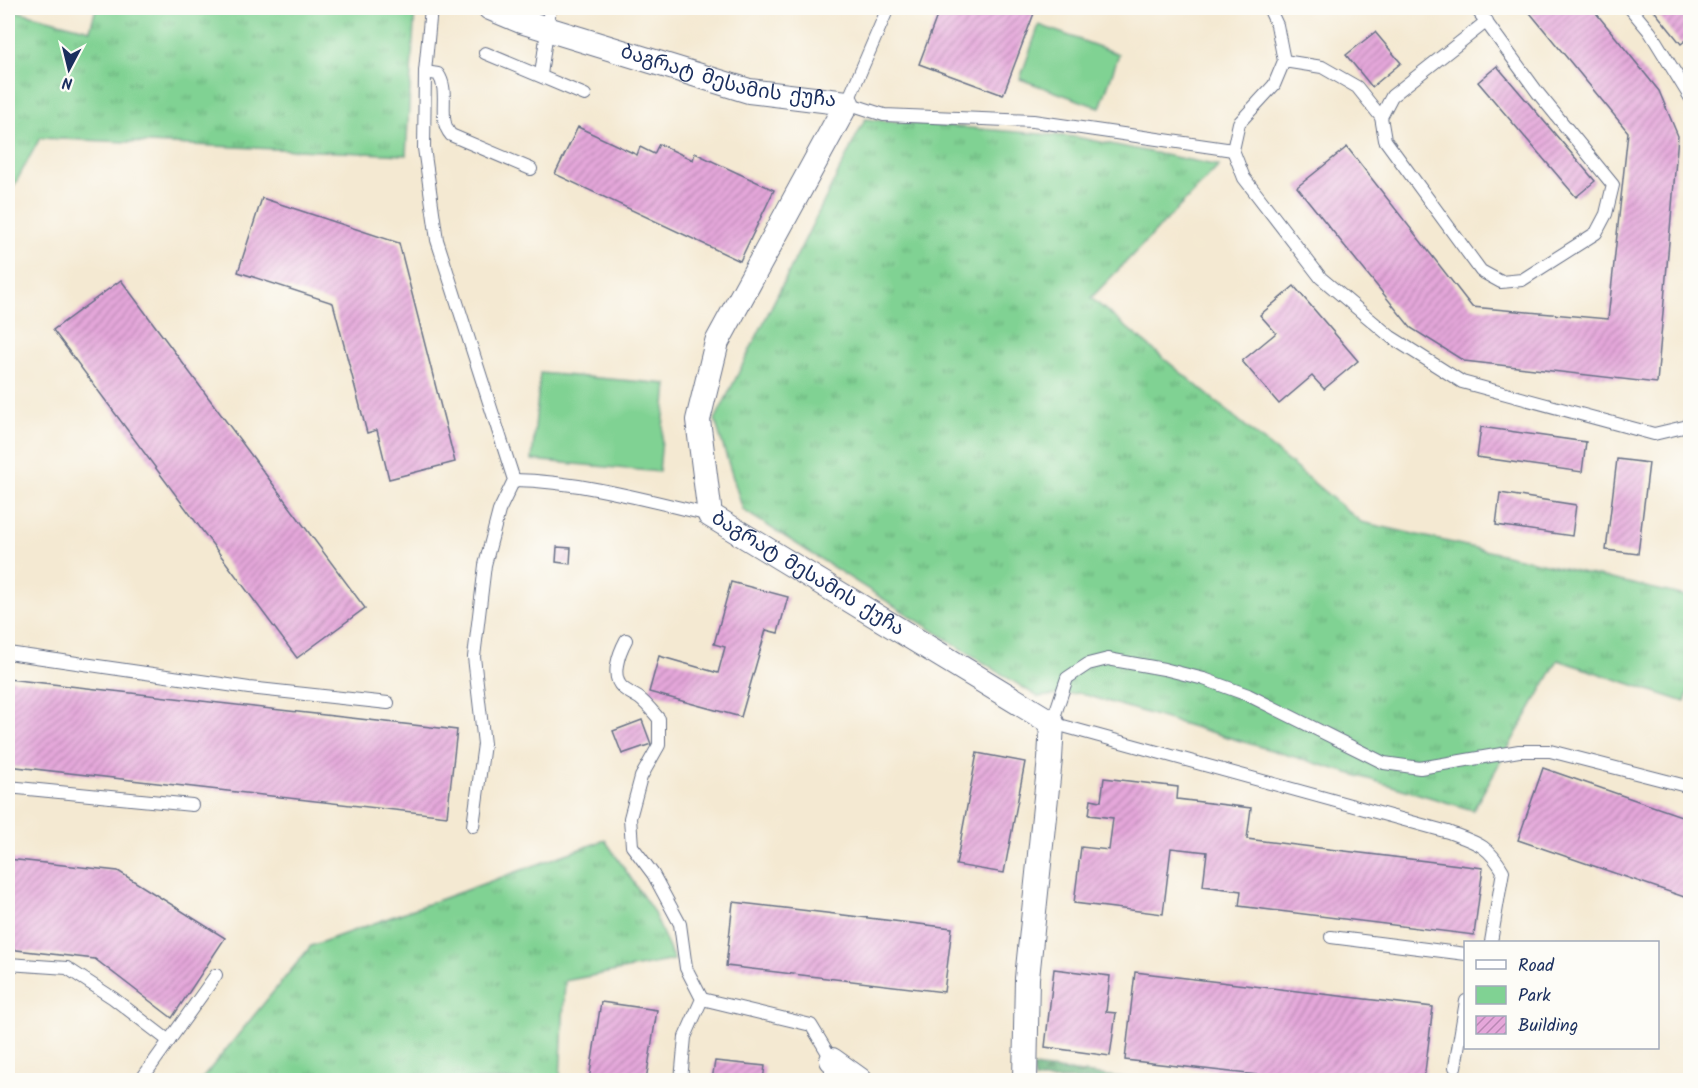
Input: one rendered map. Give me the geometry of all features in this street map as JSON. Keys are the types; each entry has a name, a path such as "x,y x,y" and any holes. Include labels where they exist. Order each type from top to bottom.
{"street":[{"name":"ბაგრატ მესამის ქუჩა","path":"490,8 521,21 549,18 749,91 847,103 717,342 698,420 710,515 1052,723"},
{"path":"1025,1080 1027,978 1052,723"},
{"path":"831,1070 860,1080"}],"lane":[{"path":"431,8 425,72 424,148 436,240 514,480 499,511 485,565 474,657 484,744 474,826"},
{"path":"888,8 847,103 884,115 1033,121 1233,150"},
{"path":"1269,8 1277,25 1284,61 1274,85 1239,123 1233,150 1244,178 1321,278 1391,337 1462,382 1654,434 1688,426 1690,422"},
{"path":"1284,61 1322,68 1356,87 1381,117 1385,140 1481,271 1501,282 1522,280 1596,233 1606,214 1613,185 1538,93 1476,8"},
{"path":"1630,8 1650,32 1690,97"},
{"path":"541,75 549,18"},
{"path":"1381,117 1392,96 1487,21"},
{"path":"485,53 585,95"},
{"path":"425,72 438,74 443,82 445,128 451,135 531,169"},
{"path":"514,480 537,480 621,495 710,515"},
{"path":"626,640 620,651 617,665 617,676 621,687 641,700 659,719 659,745 641,777 630,818 632,846 653,874 680,924 686,968 702,999 811,1024 831,1070"},
{"path":"8,653 249,688 388,703"},
{"path":"1491,941 1503,871 1494,855 1484,846 1448,832 1052,723 1067,678 1088,664 1108,659 1204,679 1248,695 1384,763 1420,768 1519,751 1550,751 1690,787"},
{"path":"8,788 192,805"},
{"path":"1331,937 1464,954"},
{"path":"8,964 67,968 113,998 169,1041"},
{"path":"141,1080 216,975"},
{"path":"681,1080 685,1037 702,999"},
{"path":"1455,1067 1464,1013"}],"green space":[{"path":"96,8 415,8 406,155 40,138 8,197 8,9 90,30"},
{"path":"1039,25 1119,54 1100,108 1020,79"},
{"path":"865,119 1076,137 1219,166 1091,298 1361,522 1690,597 1690,687 1685,702 1558,660 1473,810 1079,693 1038,697 743,510 715,420"},
{"path":"540,373 667,384 659,472 532,460"},
{"path":"605,840 653,911 674,960 565,981 560,1080 201,1080 311,946"},
{"path":"1033,1067 1142,1080 1035,1080"}],"building":[{"path":"940,8 1036,8 1003,95 919,64"},
{"path":"1526,8 1592,8 1659,91 1678,136 1657,383 1464,361 1411,328 1297,187 1347,147 1472,307 1608,319 1628,132"},
{"path":"1652,8 1690,8 1690,37 1681,44"},
{"path":"1375,32 1401,63 1372,87 1346,55"},
{"path":"1497,66 1595,181 1576,197 1478,82"},
{"path":"578,127 637,155 640,147 654,154 659,144 693,160 695,153 774,190 740,261 555,174"},
{"path":"262,198 399,243 455,462 389,479 377,430 367,433 333,303 238,272"},
{"path":"121,280 365,608 297,658 53,330"},
{"path":"1294,286 1358,361 1324,389 1312,376 1279,404 1242,361 1276,333 1260,315"},
{"path":"1481,427 1586,442 1582,472 1477,457"},
{"path":"1617,459 1649,463 1638,554 1606,550"},
{"path":"1500,493 1576,505 1572,536 1496,525"},
{"path":"557,547 571,548 570,564 556,562"},
{"path":"731,582 788,597 778,633 766,630 741,717 649,692 659,656 718,673 725,647 714,644"},
{"path":"8,679 457,730 447,816 8,766"},
{"path":"642,720 651,744 622,754 613,731"},
{"path":"977,753 1025,762 1004,873 956,865"},
{"path":"1543,768 1690,819 1690,899 1518,840"},
{"path":"1104,778 1178,787 1177,799 1251,808 1247,839 1483,868 1474,935 1239,906 1241,891 1203,886 1207,852 1171,848 1163,914 1074,903 1081,847 1109,850 1113,818 1089,815 1091,799 1101,801"},
{"path":"8,859 118,871 225,938 172,1018 95,959 8,949"},
{"path":"733,902 952,928 944,992 726,966"},
{"path":"1054,969 1110,976 1106,1012 1116,1013 1110,1056 1045,1047"},
{"path":"1135,972 1433,1007 1424,1080 1300,1080 1125,1060"},
{"path":"601,1002 657,1010 646,1080 589,1080"},
{"path":"715,1061 765,1066 763,1080 712,1080"}]}
